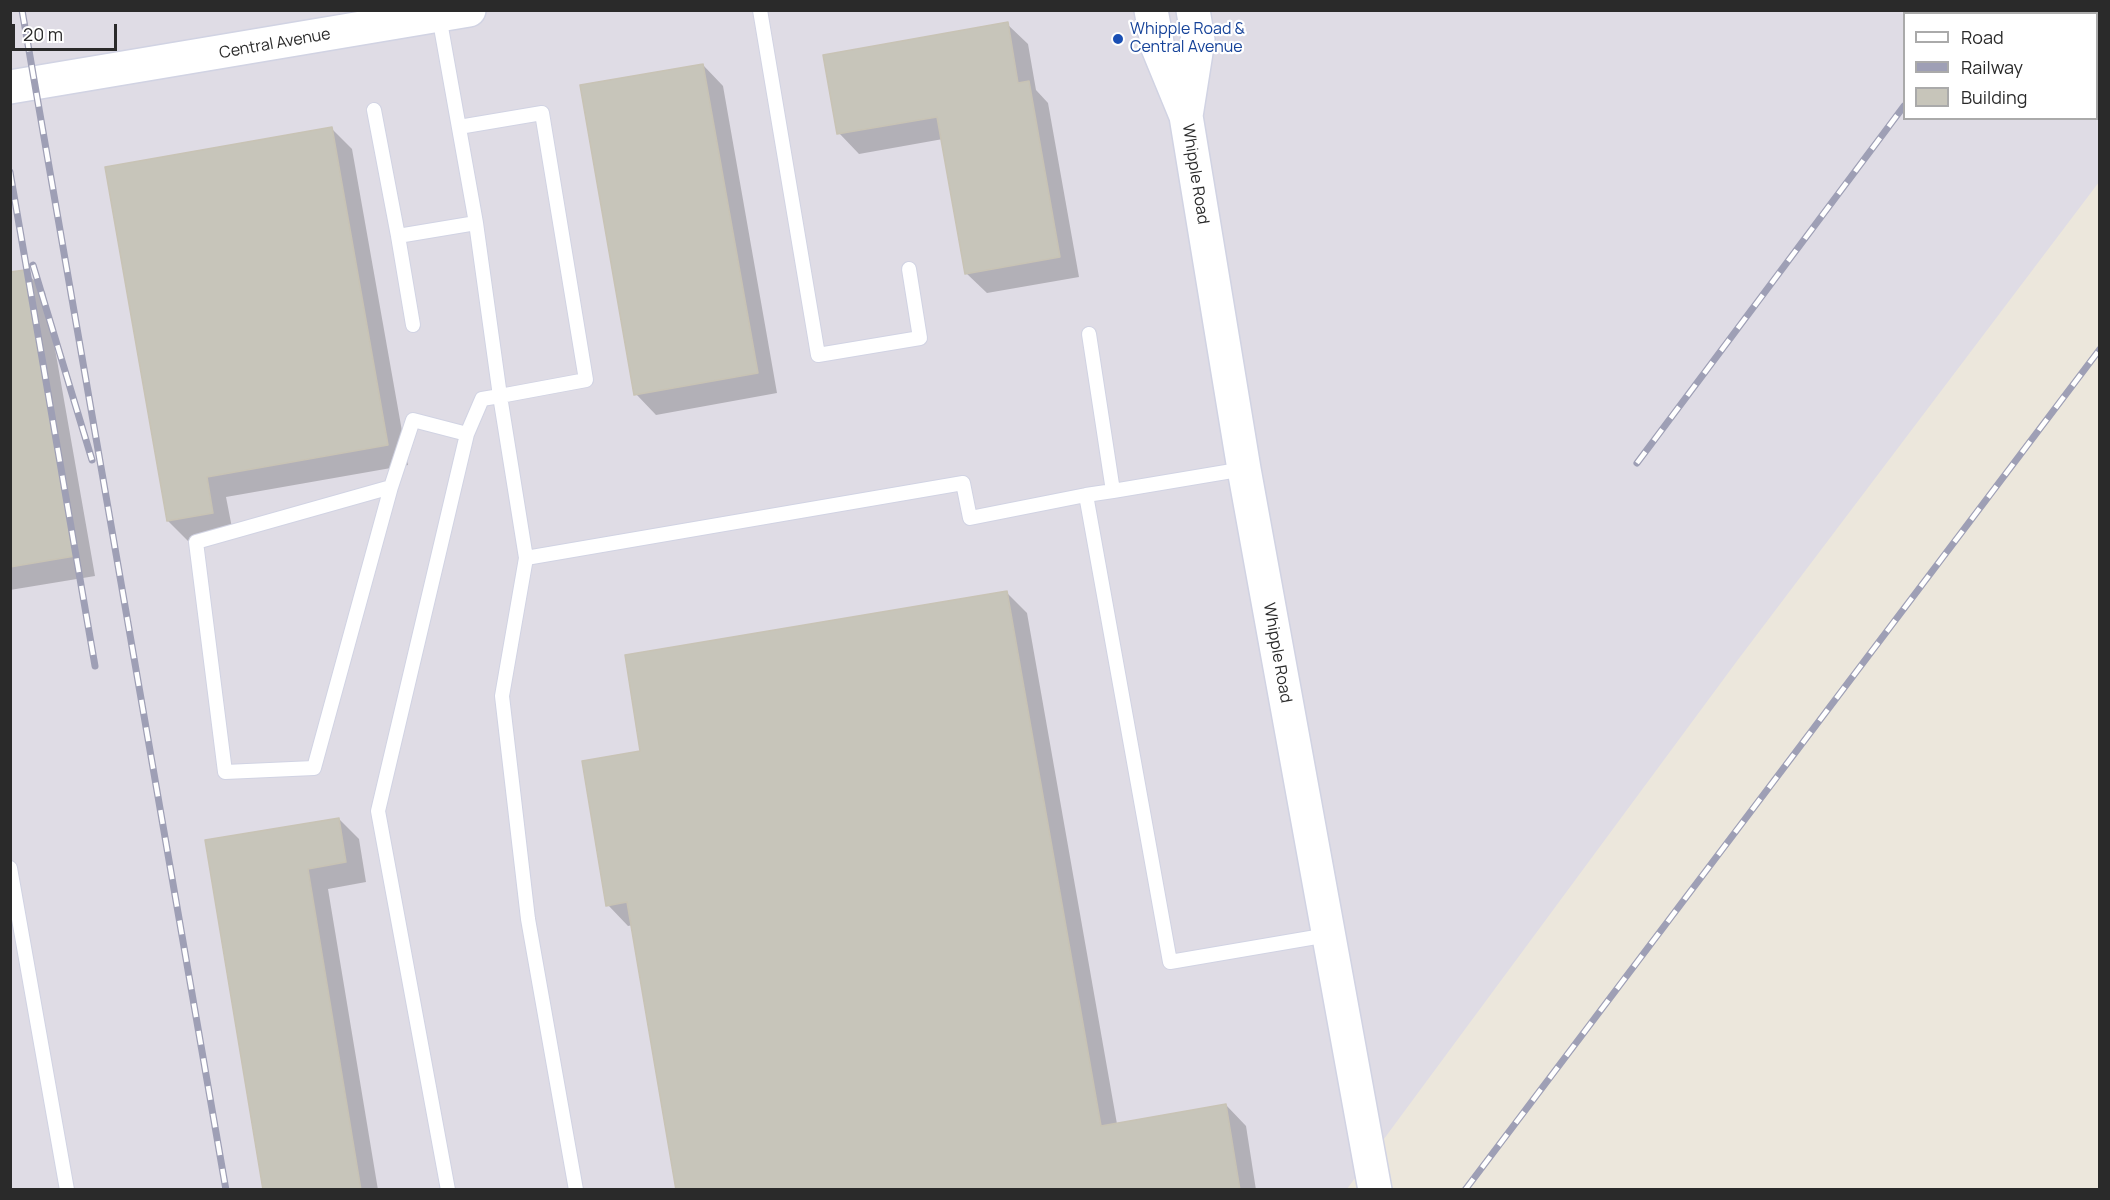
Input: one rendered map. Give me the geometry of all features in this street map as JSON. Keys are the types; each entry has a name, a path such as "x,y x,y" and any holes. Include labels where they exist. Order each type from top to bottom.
{"main road":[{"name":"Whipple Road","path":"1151,10 1158,48 1186,116 1244,469 1375,1190"},
{"name":"Whipple Road","path":"1186,116 1198,40 1193,10"},
{"name":"Central Avenue","path":"10,87 454,13"}],"lane":[{"path":"760,10 818,355 920,338 909,269"},
{"path":"454,13 459,127 476,223 500,396 526,558 502,696 528,919 576,1190"},
{"path":"374,110 413,325"},
{"path":"448,1190 378,811 467,434 482,399 585,380 542,113 459,127"},
{"path":"398,236 476,223"},
{"path":"1089,334 1113,491"},
{"path":"391,487 196,542 225,772 314,768 391,487 413,420 467,434"},
{"path":"526,558 963,483 970,518 1086,495 1244,469"},
{"path":"1086,495 1170,962 1328,935"},
{"path":"10,868 67,1190"}],"shaded area":[{"path":"10,11 2099,11 2099,182 1737,661 1347,1189 11,1189"}],"building":[{"path":"1008,22 1018,83 1029,81 1060,257 965,274 937,117 837,134 823,55"},
{"path":"703,64 758,373 634,395 580,85"},
{"path":"332,127 388,445 207,477 213,513 167,521 105,167"},
{"path":"25,270 75,556 10,567 10,272"},
{"path":"1007,591 1101,1126 1226,1104 1240,1190 676,1190 627,902 606,906 582,761 640,751 625,655"},
{"path":"339,818 346,862 308,869 361,1190 263,1190 205,840"}],"railway":[{"path":"22,10 226,1190"},
{"path":"1637,463 1903,107"},
{"path":"10,172 95,666"},
{"path":"33,265 92,460"},
{"path":"1465,1190 2100,349"}],"place":[{"name":"Whipple Road & Central Avenue","path":"1118,39"}]}
